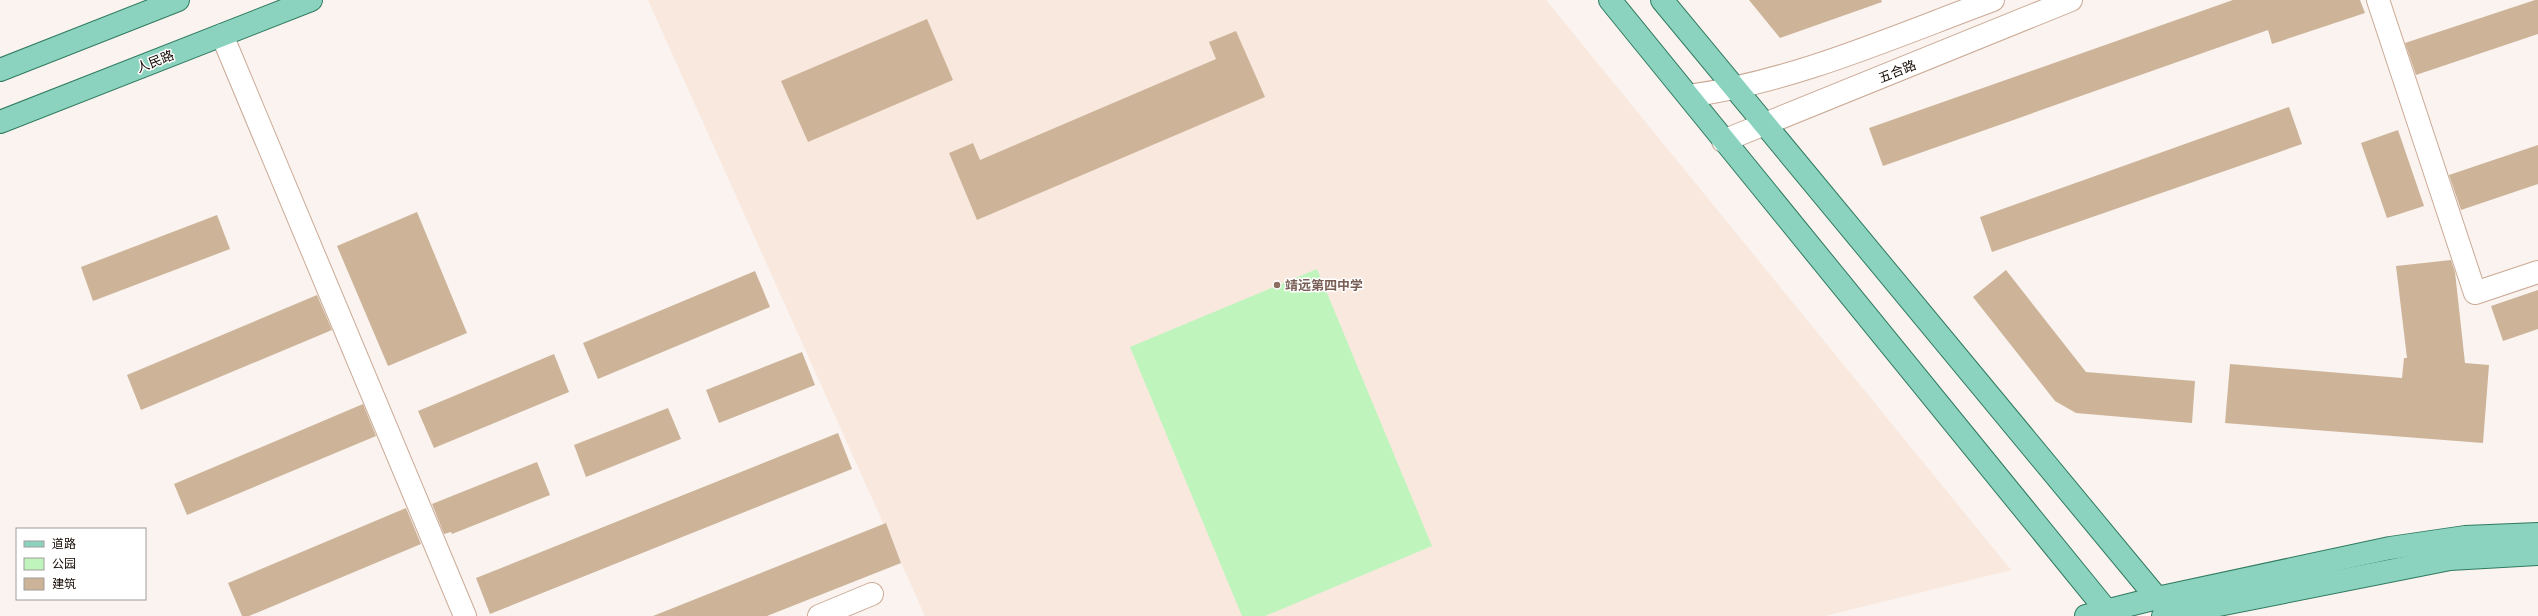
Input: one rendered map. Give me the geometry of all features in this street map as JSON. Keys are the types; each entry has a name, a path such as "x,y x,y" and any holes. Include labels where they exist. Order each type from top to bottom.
{"main road":[{"path":"0,70 178,0"},
{"name":"人民路","path":"0,122 311,0"},
{"path":"1610,0 1689,96 1723,141 2109,613"},
{"path":"1662,0 1734,90 1765,124 2170,610"},
{"path":"2170,610 2390,548 2465,537 2538,534"},
{"path":"2086,616 2109,613 2170,610 2450,559 2538,554"}],"street":[{"path":"1689,96 1734,90 1819,65 1993,0"},
{"name":"五合路","path":"1723,141 2071,0"},
{"path":"2378,0 2475,293 2538,272"},
{"path":"222,35 465,616"},
{"path":"819,616 872,594"}],"shaded area":[{"name":"靖远第四中学","path":"648,0 1546,0 2011,570 1825,616 925,616"}],"green space":[{"path":"1317,269 1432,546 1265,616 1242,616 1130,347"}],"building":[{"path":"1749,0 1881,0 1882,2 1780,38"},
{"path":"2233,0 2360,0 2365,13 2272,44 2268,30 1883,166 1869,128"},
{"path":"2538,0 2538,34 2416,75 2405,43"},
{"path":"927,19 953,80 808,142 781,81"},
{"path":"1236,31 1265,97 977,220 949,153 973,143 980,160 1216,59 1209,42"},
{"path":"2289,107 2302,144 1992,252 1980,217"},
{"path":"2398,130 2424,206 2387,218 2361,143"},
{"path":"2538,145 2538,184 2461,210 2449,175"},
{"path":"417,212 467,333 388,366 337,246"},
{"path":"217,215 230,249 93,301 81,267"},
{"path":"2451,260 2455,272 2465,363 2489,365 2483,443 2225,423 2230,364 2402,378 2404,358 2407,358 2396,266"},
{"path":"2006,270 2086,372 2195,381 2192,423 2076,413 2055,401 1973,297"},
{"path":"755,271 770,307 598,379 583,343"},
{"path":"2538,290 2538,329 2503,341 2491,306"},
{"path":"317,295 332,330 141,410 127,375"},
{"path":"802,352 815,385 719,423 706,390"},
{"path":"554,354 569,392 434,448 418,411"},
{"path":"363,404 376,436 187,515 174,484"},
{"path":"668,408 681,439 586,477 574,445"},
{"path":"838,433 852,469 490,614 476,578"},
{"path":"537,462 550,495 452,534 451,532 444,534 432,504"},
{"path":"406,508 421,544 249,616 242,616 228,583"},
{"path":"886,523 901,563 767,616 653,616"}],"place":[{"name":"靖远第四中学","path":"1277,285"}]}
